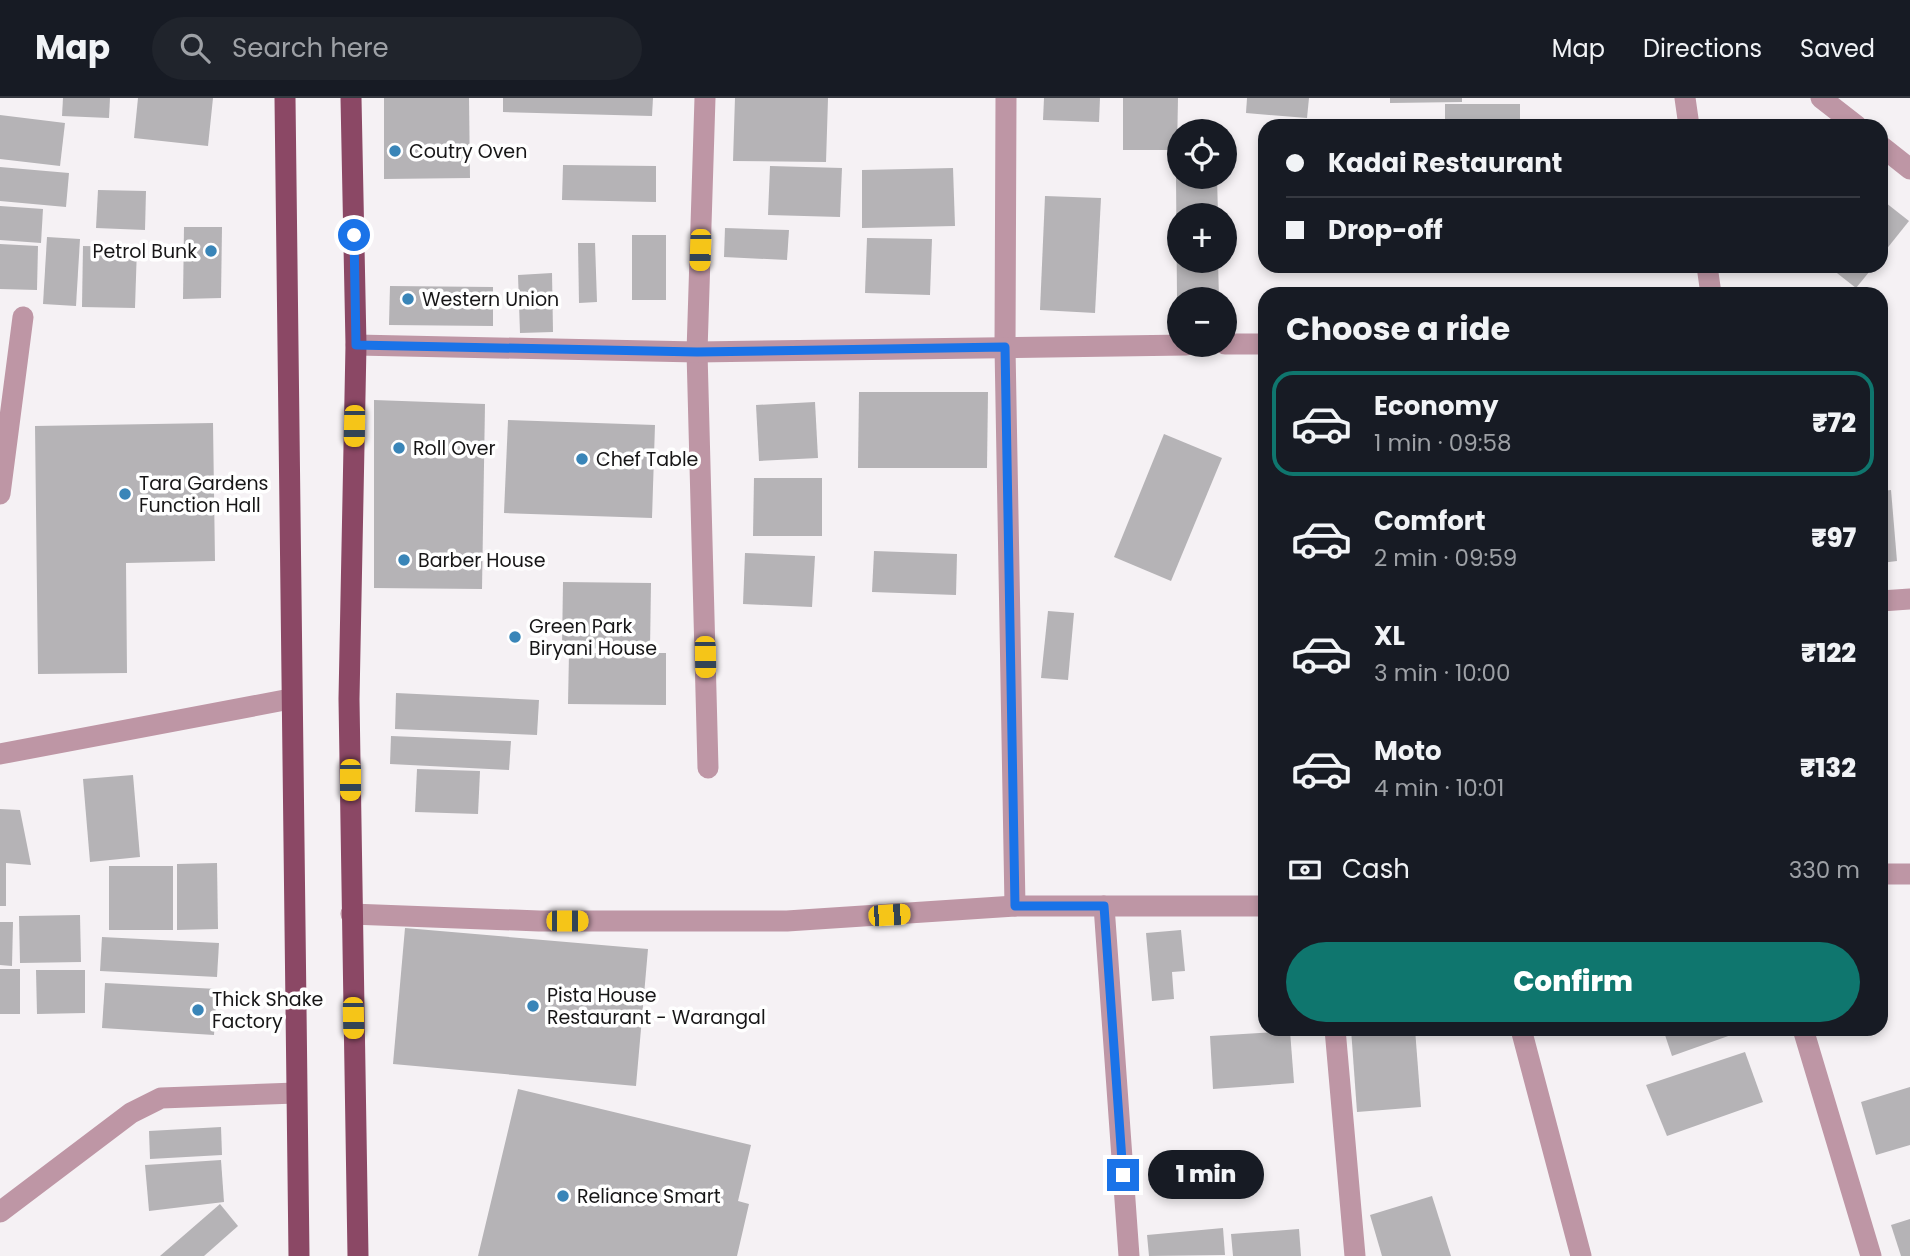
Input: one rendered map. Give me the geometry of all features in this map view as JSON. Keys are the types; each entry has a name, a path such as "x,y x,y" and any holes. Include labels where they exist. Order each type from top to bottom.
{"main road":[{"path":"285,98 290,699 299,1256"},
{"path":"351,98 356,345 349,699 358,1256"}],"street":[{"path":"705,98 697,352 708,768"},
{"path":"1006,98 1005,347 1015,906"},
{"path":"1685,98 1688,119"},
{"path":"1822,98 1848,119"},
{"path":"1888,152 1910,169"},
{"path":"0,494 23,317"},
{"path":"1237,344 1258,344"},
{"path":"356,345 697,352 1167,345"},
{"path":"1888,601 1910,599"},
{"path":"0,754 290,699"},
{"path":"1888,874 1910,874"},
{"path":"351,914 539,921 787,921 1015,906 1258,906"},
{"path":"1104,906 1129,1256"},
{"path":"1336,1036 1355,1256"},
{"path":"1523,1036 1581,1256"},
{"path":"1805,1036 1871,1256"},
{"path":"0,1212 131,1113 161,1098 296,1093"}],"building":[{"path":"63,98 110,98 109,118 62,116"},
{"path":"138,98 213,98 208,146 134,138"},
{"path":"384,98 469,98 470,178 384,179"},
{"path":"503,98 653,98 652,116 503,112"},
{"path":"735,98 828,98 826,162 733,161"},
{"path":"1044,98 1100,98 1099,122 1043,120"},
{"path":"1123,98 1178,98 1178,119 1167,119 1167,150 1123,150"},
{"path":"1247,98 1309,98 1307,118 1246,113"},
{"path":"1390,98 1462,98 1462,102 1390,103"},
{"path":"1445,104 1520,104 1520,119 1445,119"},
{"path":"0,115 65,123 60,166 0,159"},
{"path":"563,165 656,166 656,202 562,200"},
{"path":"770,166 842,168 840,217 768,215"},
{"path":"0,167 69,173 66,207 0,201"},
{"path":"953,168 955,226 862,228 862,170"},
{"path":"1176,189 1217,189 1218,203 1176,203"},
{"path":"98,190 146,191 145,230 96,228"},
{"path":"1045,196 1101,198 1095,313 1040,310"},
{"path":"1888,204 1909,221 1888,247"},
{"path":"0,206 43,209 41,243 0,240"},
{"path":"184,227 222,227 221,298 183,299"},
{"path":"725,228 789,230 787,260 724,257"},
{"path":"632,235 666,235 666,300 632,300"},
{"path":"47,237 80,239 76,306 43,304"},
{"path":"867,238 932,239 930,295 865,293"},
{"path":"578,243 595,243 597,302 579,303"},
{"path":"0,244 38,246 37,290 0,289"},
{"path":"83,246 137,247 135,308 82,307"},
{"path":"552,273 553,332 520,333 518,275"},
{"path":"1177,273 1218,273 1219,287 1177,287"},
{"path":"1837,273 1868,273 1855,287"},
{"path":"390,286 493,287 493,326 389,325"},
{"path":"859,392 988,392 987,468 858,468"},
{"path":"374,400 485,404 482,589 374,588"},
{"path":"815,402 818,458 759,461 756,405"},
{"path":"508,420 655,425 652,518 504,513"},
{"name":"Tara Gardens Function Hall","path":"213,423 215,561 126,563 127,673 38,674 35,426"},
{"path":"1164,434 1222,458 1171,581 1114,557"},
{"path":"754,478 822,478 822,536 753,536"},
{"path":"1888,490 1891,490 1897,561 1888,562"},
{"path":"874,551 957,554 956,595 872,592"},
{"path":"745,553 815,556 812,607 743,604"},
{"path":"563,582 651,583 650,649 562,648"},
{"path":"1048,611 1074,613 1068,680 1041,678"},
{"path":"569,653 666,653 666,705 568,704"},
{"path":"396,693 539,700 537,735 395,729"},
{"path":"391,736 511,741 509,770 390,764"},
{"path":"417,769 480,771 478,814 415,812"},
{"path":"133,775 140,857 90,862 83,779"},
{"path":"0,809 20,810 31,865 6,863 6,906 0,906"},
{"path":"217,863 218,929 177,930 177,864"},
{"path":"109,866 173,866 173,930 109,930"},
{"path":"80,915 81,962 20,963 19,916"},
{"path":"0,922 13,922 12,966 0,965"},
{"path":"405,928 648,949 636,1086 393,1064"},
{"path":"1181,930 1185,971 1172,972 1174,999 1152,1001 1146,933"},
{"path":"102,937 219,943 217,977 100,971"},
{"path":"0,969 20,969 20,1014 0,1014"},
{"path":"36,970 85,970 85,1013 37,1014"},
{"path":"105,983 217,989 214,1035 102,1028"},
{"path":"1258,1033 1258,1036 1290,1036 1294,1083 1213,1089 1210,1036"},
{"path":"1352,1036 1416,1036 1421,1107 1357,1112"},
{"path":"1665,1036 1728,1036 1672,1056"},
{"path":"1745,1052 1763,1102 1667,1136 1646,1085"},
{"path":"1910,1087 1910,1145 1876,1155 1861,1102"},
{"path":"518,1089 751,1145 738,1201 749,1204 737,1256 478,1256"},
{"path":"221,1127 222,1155 150,1159 149,1131"},
{"path":"221,1160 224,1202 149,1211 145,1165"},
{"path":"1432,1196 1451,1256 1382,1256 1370,1215"},
{"path":"220,1204 238,1226 204,1256 160,1256"},
{"path":"1910,1219 1910,1256 1901,1256 1891,1225"},
{"path":"1223,1228 1225,1255 1149,1256 1147,1235"},
{"path":"1299,1229 1301,1256 1233,1256 1231,1234"}],"place":[{"name":"Coutry Oven","path":"395,151"},
{"name":"Petrol Bunk","path":"211,251"},
{"name":"Western Union","path":"408,299"},
{"name":"Roll Over","path":"399,448"},
{"name":"Chef Table","path":"582,459"},
{"name":"Tara Gardens Function Hall","path":"125,494"},
{"name":"Barber House","path":"404,560"},
{"name":"Green Park Biryani House","path":"515,637"},
{"name":"Pista House Restaurant - Warangal","path":"533,1006"},
{"name":"Thick Shake Factory","path":"198,1010"},
{"name":"Reliance Smart","path":"563,1196"}],"route":[{"path":"354,235 356,345 697,352 1005,347 1015,906 1104,906 1123,1175"}]}
